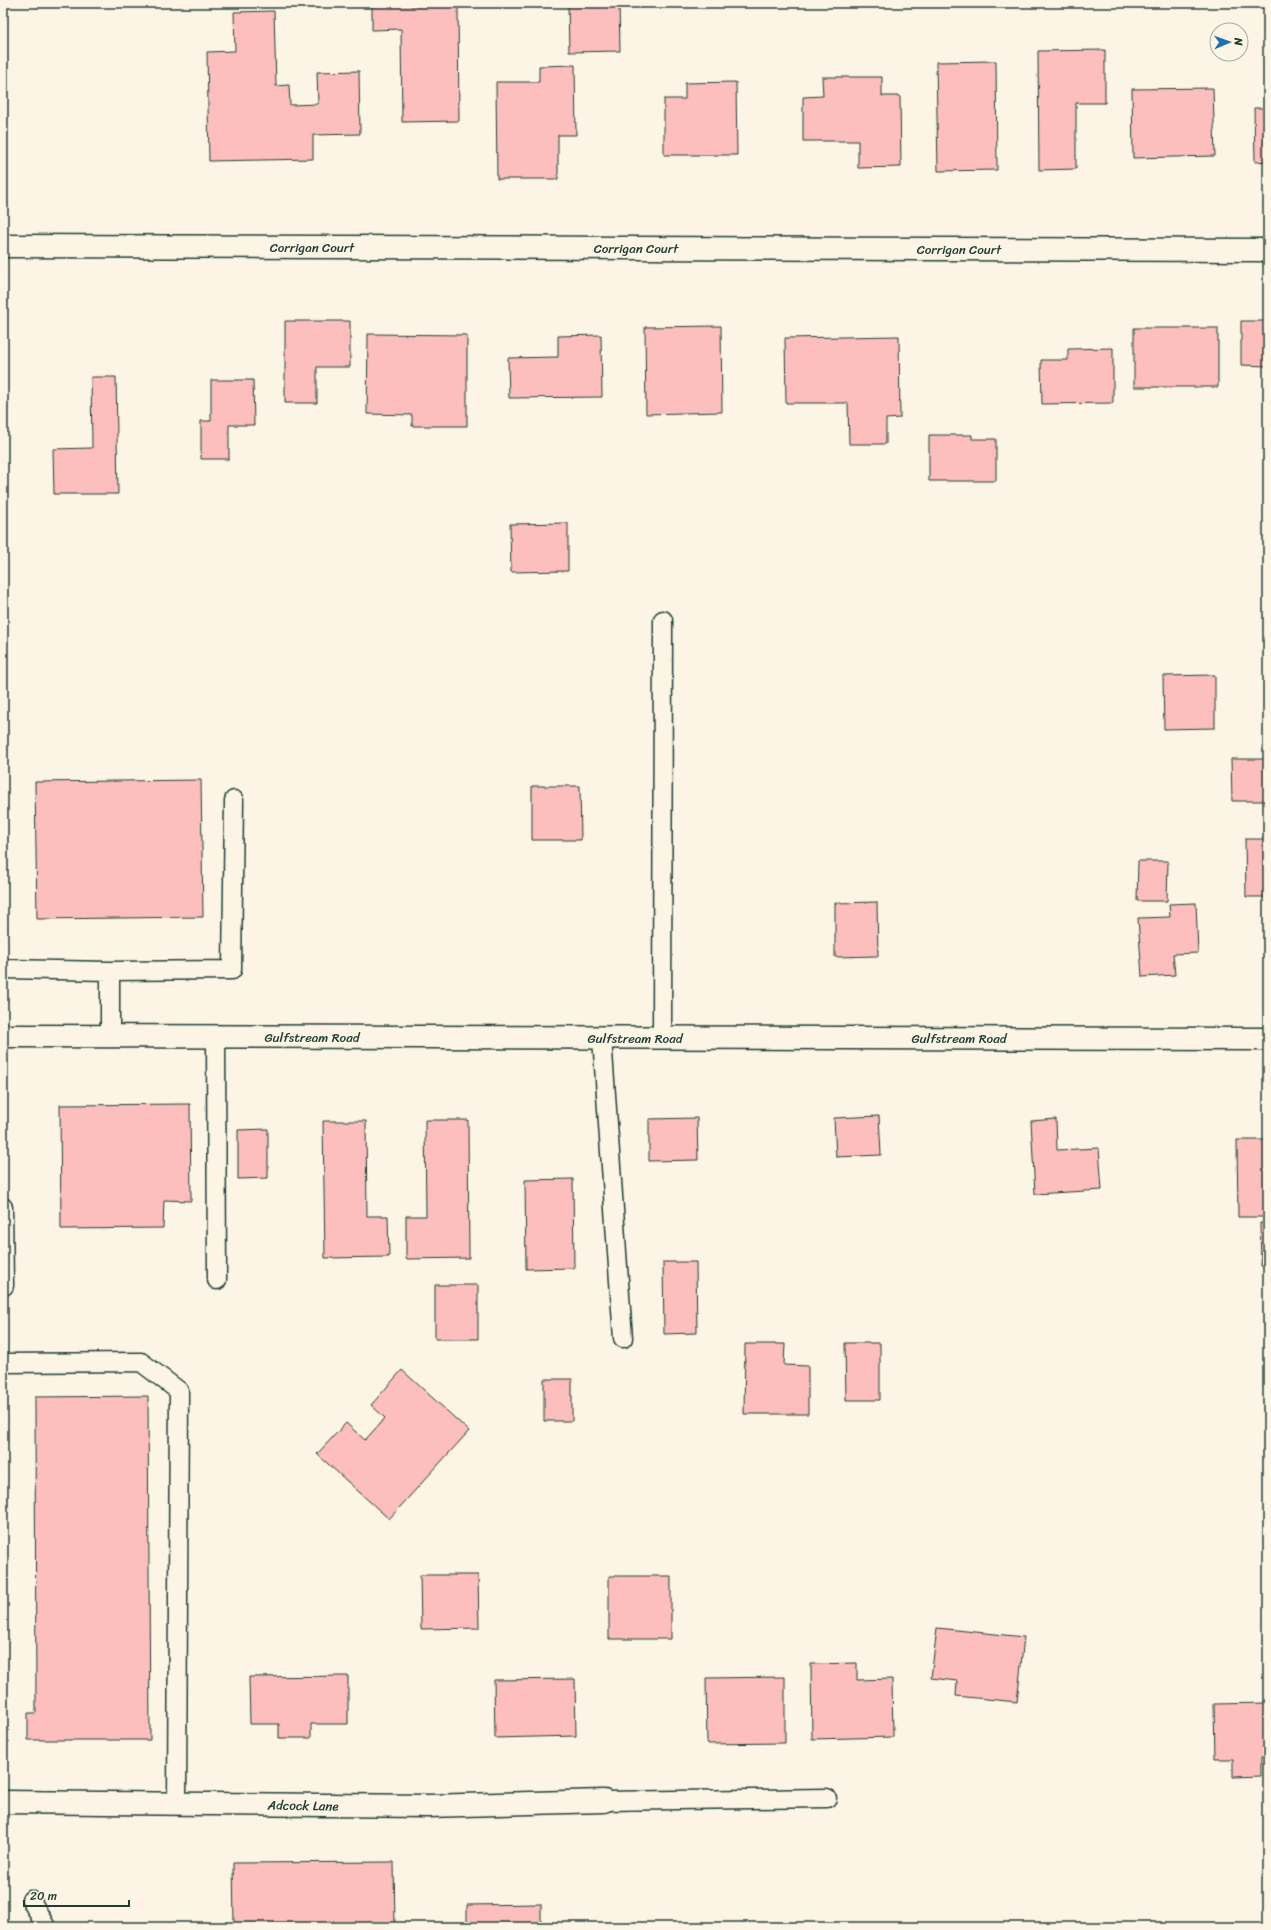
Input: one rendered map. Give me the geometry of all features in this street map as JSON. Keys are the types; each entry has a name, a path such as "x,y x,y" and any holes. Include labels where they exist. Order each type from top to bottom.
{"street":[{"name":"Corrigan Court","path":"3,246 1268,250"},
{"name":"Gulfstream Road","path":"3,1036 1268,1038"},
{"name":"Adcock Lane","path":"3,1802 428,1806 604,1801"}],"lane":[{"path":"662,1038 663,620"},
{"path":"3,969 110,971 232,970 234,800"},
{"path":"110,971 110,1037"},
{"path":"216,1036 218,1280"},
{"path":"602,1038 622,1338"},
{"path":"3,1207 4,1286"},
{"path":"3,1363 141,1362 179,1391 177,1804"},
{"path":"604,1801 827,1798"},
{"path":"31,1900 46,1927"}],"building":[{"path":"372,3 411,3 411,6 458,5 459,121 402,122 401,29 372,30"},
{"path":"568,3 619,3 620,51 569,52"},
{"path":"274,11 276,86 289,85 290,105 318,104 317,72 359,71 360,134 313,135 313,159 209,161 207,52 235,51 234,12"},
{"path":"1105,50 1105,103 1076,103 1076,169 1039,170 1038,51"},
{"path":"996,61 997,170 938,171 936,62"},
{"path":"575,65 576,135 558,135 558,179 497,179 496,82 539,82 539,66"},
{"path":"822,77 882,77 882,96 900,96 901,167 858,168 858,141 803,141 803,97 823,96"},
{"path":"736,82 737,155 664,155 664,99 685,99 685,83"},
{"path":"1213,88 1215,156 1133,158 1132,89"},
{"path":"1254,108 1268,108 1268,161 1255,162"},
{"path":"285,321 350,321 350,367 317,367 317,403 285,403"},
{"path":"1241,321 1268,321 1268,366 1241,365"},
{"path":"721,326 722,412 646,414 645,327"},
{"path":"1134,328 1218,328 1218,387 1134,387"},
{"path":"368,334 467,335 467,426 412,426 412,415 367,414"},
{"path":"601,335 602,397 509,398 508,358 558,357 558,336"},
{"path":"899,336 900,418 886,419 886,444 849,444 848,403 786,403 785,338"},
{"path":"1113,348 1113,403 1042,404 1041,360 1068,360 1068,349"},
{"path":"91,377 116,377 118,494 54,494 53,449 92,448"},
{"path":"211,380 253,380 254,425 229,425 229,459 201,459 201,421 211,421"},
{"path":"929,435 972,435 972,439 996,439 996,481 929,481"},
{"path":"568,523 568,571 511,572 510,524"},
{"path":"1215,675 1215,728 1164,729 1163,676"},
{"path":"1231,759 1268,759 1268,801 1232,801"},
{"path":"201,780 203,917 37,919 35,782"},
{"path":"532,786 580,786 581,840 532,840"},
{"path":"1245,839 1268,839 1268,897 1246,897"},
{"path":"1138,861 1168,861 1167,901 1137,901"},
{"path":"877,902 878,956 835,957 835,903"},
{"path":"1196,903 1198,953 1173,954 1175,975 1142,977 1138,918 1170,917 1169,904"},
{"path":"190,1104 191,1201 164,1200 163,1228 61,1229 60,1105"},
{"path":"879,1116 881,1155 836,1157 834,1118"},
{"path":"697,1118 698,1160 649,1161 649,1119"},
{"path":"1056,1119 1057,1150 1099,1148 1102,1190 1035,1194 1031,1121"},
{"path":"425,1120 468,1120 469,1258 406,1259 406,1216 426,1216"},
{"path":"323,1121 366,1121 367,1216 388,1216 389,1257 325,1258"},
{"path":"268,1129 268,1178 238,1179 238,1130"},
{"path":"1237,1140 1268,1140 1268,1217 1238,1217"},
{"path":"573,1179 574,1268 526,1269 525,1180"},
{"path":"1260,1223 1268,1223 1268,1266 1261,1266"},
{"path":"663,1262 696,1262 697,1333 664,1334"},
{"path":"435,1285 478,1285 478,1339 435,1339"},
{"path":"845,1343 880,1343 880,1400 846,1400"},
{"path":"745,1344 785,1344 784,1365 808,1366 808,1414 744,1414"},
{"path":"402,1370 469,1431 389,1519 317,1454 346,1423 365,1440 385,1418 371,1405"},
{"path":"544,1379 572,1379 572,1421 544,1421"},
{"path":"148,1396 150,1740 28,1740 28,1713 36,1713 35,1397"},
{"path":"420,1575 478,1575 479,1628 421,1629"},
{"path":"609,1576 671,1576 671,1639 609,1639"},
{"path":"937,1628 1024,1637 1017,1702 956,1696 957,1681 931,1678"},
{"path":"857,1663 857,1680 892,1679 893,1737 812,1739 811,1664"},
{"path":"348,1676 348,1724 311,1724 311,1738 279,1738 279,1724 250,1724 249,1677"},
{"path":"785,1677 785,1743 707,1744 706,1678"},
{"path":"575,1679 576,1736 495,1738 494,1680"},
{"path":"1268,1703 1268,1758 1261,1758 1261,1776 1233,1777 1233,1759 1215,1759 1214,1704"},
{"path":"394,1862 395,1927 234,1927 233,1863"},
{"path":"541,1904 541,1927 467,1927 467,1905"}]}
